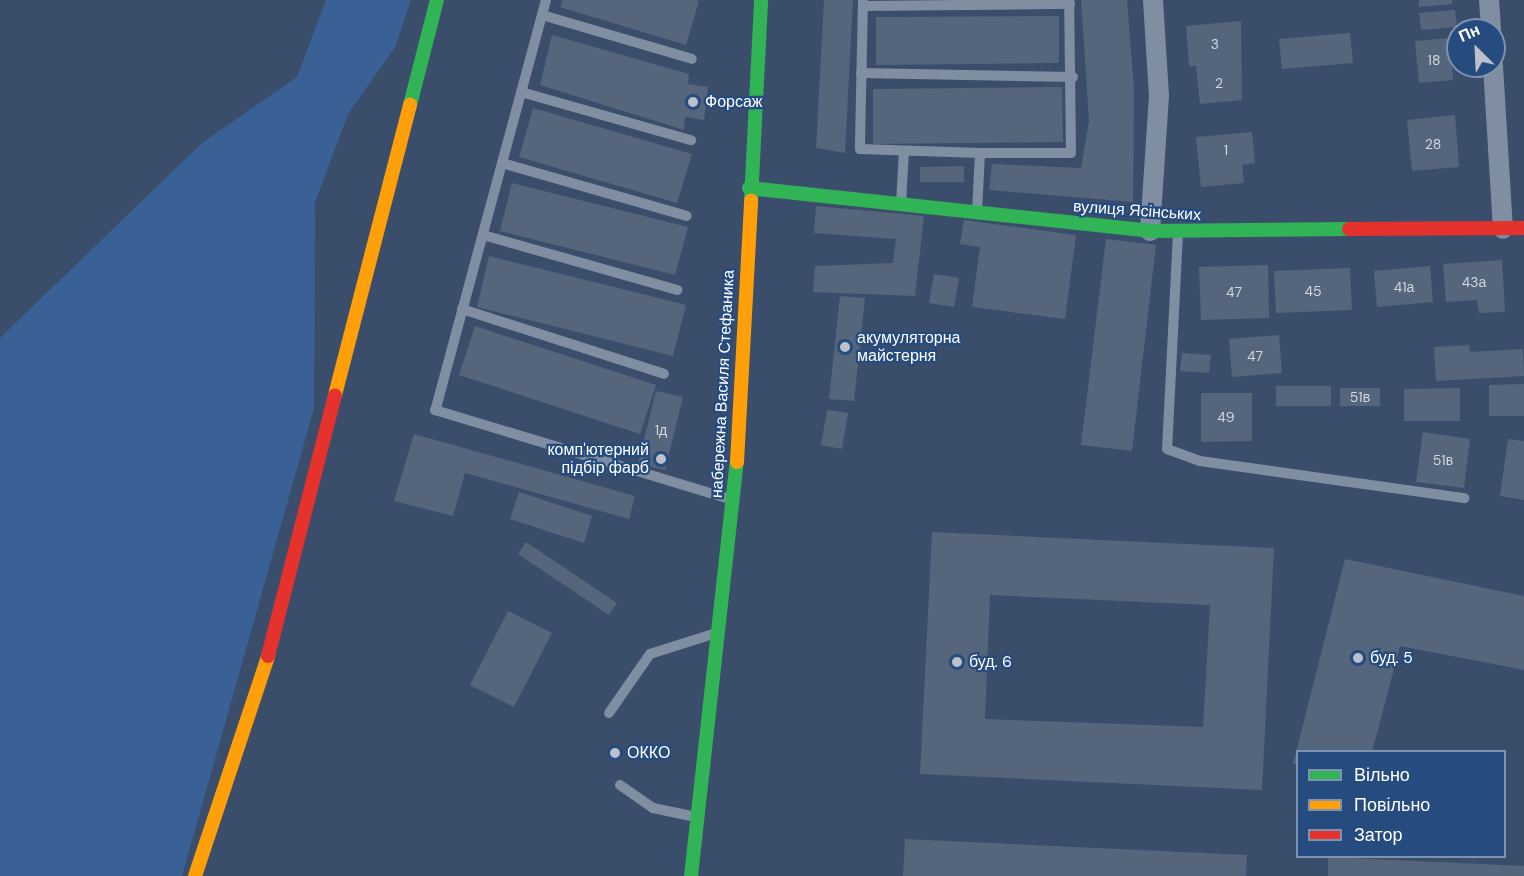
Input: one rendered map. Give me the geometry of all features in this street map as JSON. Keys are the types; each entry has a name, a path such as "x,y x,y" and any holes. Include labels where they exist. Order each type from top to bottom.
{"street":[{"path":"195,876 264,666 437,0"},
{"name":"набережна Василя Стефаника","path":"691,876 733,500 761,0"},
{"path":"1150,231 1159,96 1153,0"},
{"path":"1489,0 1490,18"},
{"path":"1494,78 1503,229"},
{"name":"вулиця Ясінських","path":"749,188 1150,231 1524,228"}],"lane":[{"path":"546,0 435,410 733,500"},
{"path":"1070,2 1073,77 1071,153 860,149 863,3 1070,2"},
{"path":"542,15 692,59"},
{"path":"861,73 1073,77"},
{"path":"521,92 692,140"},
{"path":"901,204 904,151"},
{"path":"977,213 980,153"},
{"path":"502,163 687,216"},
{"path":"1179,232 1167,449 1200,461 1464,498"},
{"path":"483,235 676,290"},
{"path":"462,309 664,375"},
{"path":"609,714 650,654 719,633"},
{"path":"620,785 653,808 696,817"}],"shaded area":[{"path":"326,0 411,0 395,47 348,114 315,202 314,408 182,876 0,876 0,338 202,143 297,77"}],"building":[{"path":"563,0 699,1 686,45 560,7"},
{"path":"824,0 853,0 845,153 816,148"},
{"path":"1081,0 1127,0 1134,89 1133,202 989,190 992,164 1081,168 1089,121"},
{"path":"1419,0 1452,0 1452,4 1419,7"},
{"path":"1455,10 1456,18 1446,18 1446,28 1421,30 1419,13"},
{"path":"1059,16 1059,63 876,65 876,17"},
{"path":"1241,21 1242,100 1200,104 1196,66 1189,66 1186,26"},
{"path":"1350,33 1353,63 1282,69 1279,39"},
{"path":"552,35 689,74 688,84 708,87 704,120 685,117 684,130 540,85"},
{"path":"1446,38 1446,78 1453,78 1453,80 1419,83 1415,41"},
{"path":"1062,87 1063,142 873,144 873,89"},
{"path":"533,108 692,154 677,203 519,157"},
{"path":"1455,115 1459,167 1412,171 1407,120"},
{"path":"1252,132 1255,163 1242,165 1244,183 1201,187 1196,137"},
{"path":"964,166 964,182 920,182 920,167"},
{"path":"512,183 688,227 675,275 500,231"},
{"path":"816,206 924,216 915,296 813,292 815,266 893,263 896,239 814,233"},
{"path":"964,220 1076,235 1065,319 972,307 980,247 960,244"},
{"path":"1106,239 1156,245 1132,451 1081,445"},
{"path":"489,256 686,305 673,356 477,307"},
{"path":"1502,260 1505,312 1479,313 1477,300 1446,302 1443,264"},
{"path":"1268,265 1269,318 1201,320 1199,267"},
{"path":"1430,266 1433,302 1377,307 1374,271"},
{"path":"1350,268 1352,310 1276,313 1274,271"},
{"path":"934,274 959,278 954,307 929,303"},
{"path":"840,296 865,298 854,401 829,399"},
{"path":"475,326 656,385 640,434 459,375"},
{"path":"1279,335 1282,373 1232,377 1229,339"},
{"path":"1469,345 1470,352 1523,349 1524,376 1436,381 1434,347"},
{"path":"1182,353 1211,355 1209,373 1180,371"},
{"path":"1524,384 1524,416 1489,416 1489,385"},
{"path":"1276,386 1331,386 1331,406 1276,406"},
{"path":"1340,388 1380,388 1380,406 1340,406"},
{"path":"1460,388 1460,421 1404,421 1404,389"},
{"path":"656,391 683,397 665,470 638,464"},
{"path":"1201,393 1252,393 1252,441 1201,442"},
{"path":"827,410 848,413 842,449 821,445"},
{"path":"1423,432 1470,439 1464,488 1416,482"},
{"path":"414,434 635,496 629,519 465,473 453,516 394,501"},
{"path":"1508,439 1524,441 1524,500 1500,496"},
{"path":"519,492 592,516 584,543 510,519"},
{"name":"буд. 6","path":"932,532 1274,548 1262,790 920,774","holes":["990,595 1210,605 1203,727 985,719"]},
{"path":"526,542 617,603 609,615 518,554"},
{"name":"буд. 5","path":"1345,559 1524,596 1524,670 1400,646 1373,750 1297,750"},
{"path":"508,611 552,633 514,707 470,685"},
{"path":"905,839 1247,855 1246,876 903,876"},
{"path":"1328,858 1524,866 1524,876 1328,876"}],"traffic: fast":[{"path":"410,105 437,0"},
{"path":"751,200 761,0"},
{"path":"749,188 1150,231 1349,229"},
{"path":"691,876 737,462"}],"traffic: slow":[{"path":"335,395 410,105"},
{"path":"737,462 751,200"},
{"path":"195,876 268,656"}],"traffic: jam":[{"path":"1349,229 1524,228"},
{"path":"268,656 335,395"}],"place":[{"name":"Форсаж","path":"693,102"},
{"name":"акумуляторна майстерня","path":"845,347"},
{"name":"комп'ютерний підбір фарб","path":"661,459"},
{"name":"буд. 5","path":"1358,658"},
{"name":"буд. 6","path":"957,662"},
{"name":"ОККО","path":"615,753"}]}
